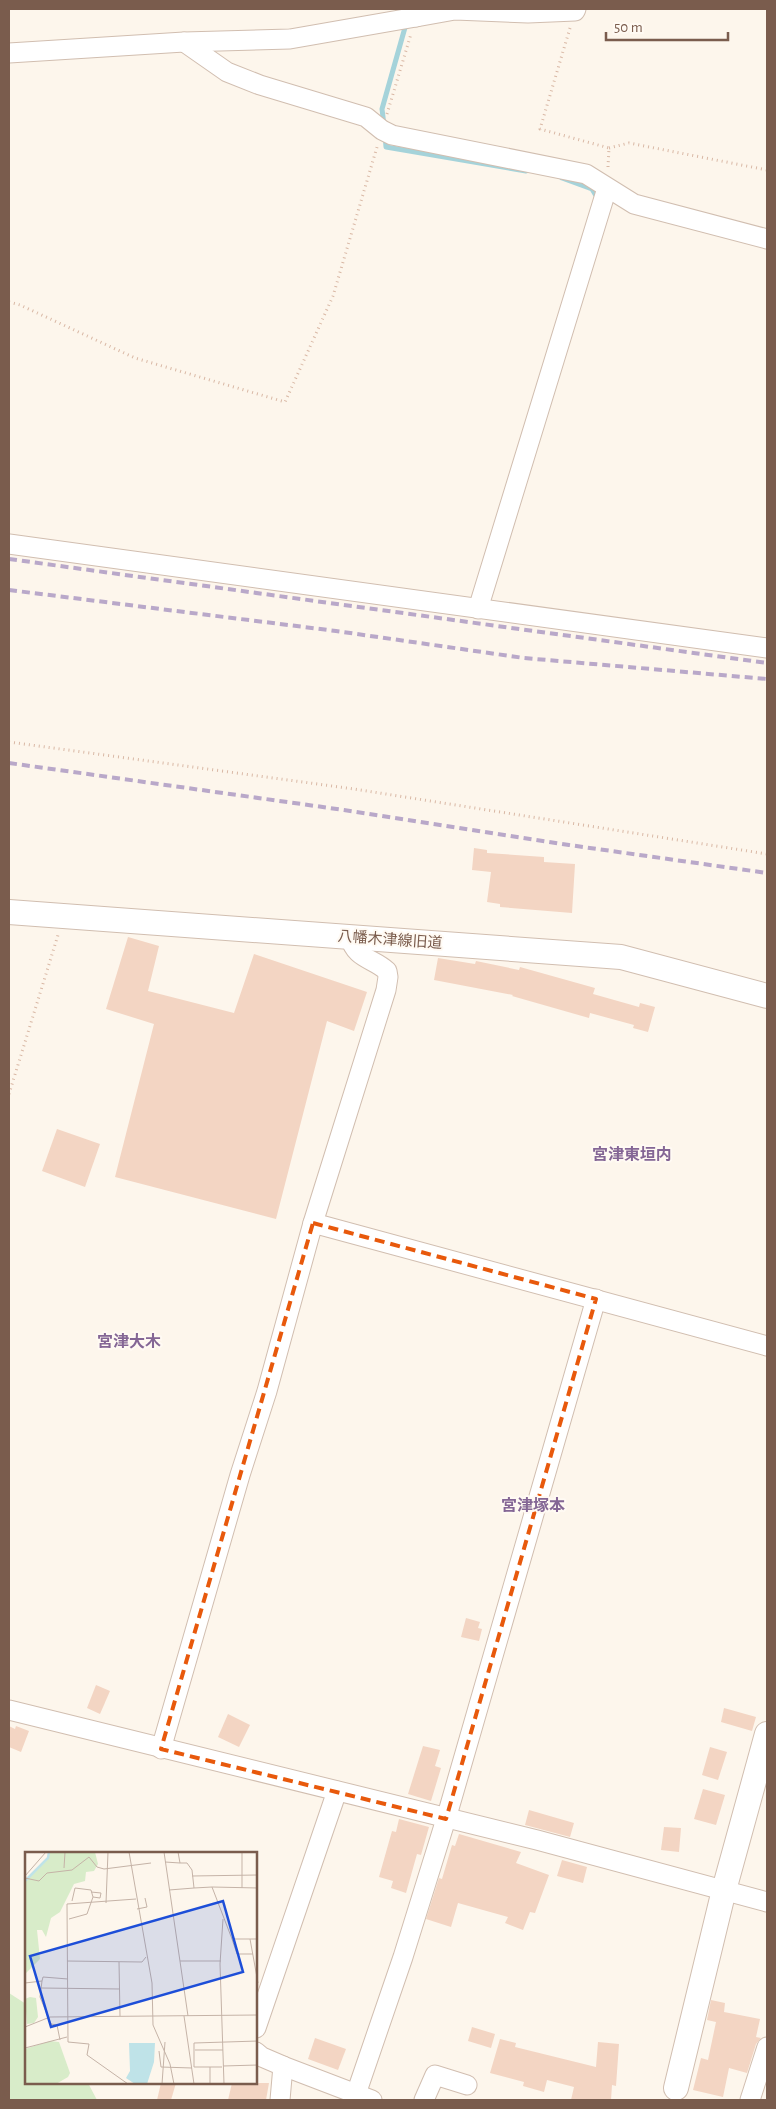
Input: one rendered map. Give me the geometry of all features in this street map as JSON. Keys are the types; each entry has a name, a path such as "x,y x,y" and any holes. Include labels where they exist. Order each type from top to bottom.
{"street":[{"path":"9,52 184,42 290,39 417,13 455,10 528,13 575,10"},
{"path":"184,42 227,72 260,85 366,117 382,130 392,135 586,174 634,204 767,239"},
{"path":"478,609 607,188"},
{"path":"9,544 767,648"},
{"name":"八幡木津線旧道","path":"9,912 621,957 767,996"},
{"path":"160,1749 234,1494 267,1391 313,1223 386,990 387,971 365,958 352,947 350,937"},
{"path":"313,1223 767,1346"},
{"path":"258,2054 283,2066 364,2097 403,1957 446,1819 596,1299"},
{"path":"9,1710 160,1749 537,1840 767,1902"},
{"path":"676,2094 724,1890 767,1734"},
{"path":"258,2022 337,1791"},
{"path":"750,2100 767,2047"},
{"path":"280,2100 283,2066"},
{"path":"424,2100 435,2075 467,2085"}],"path":[{"path":"575,10 540,129 609,148 629,143 767,170"},
{"path":"9,302 20,305 135,358 285,402 333,296 417,13"},
{"path":"607,188 609,148"},
{"path":"9,742 354,789 767,854"},
{"path":"9,1094 64,916"}],"highlighted area":[{"path":"313,1223 596,1299 446,1819 161,1749"}],"green space":[{"path":"9,1993 25,2003 25,2084 89,2084 97,2100 9,2100"}],"building":[{"path":"474,848 487,850 487,853 544,857 544,862 575,864 572,913 500,907 500,904 487,902 491,872 472,870"},
{"path":"128,937 159,946 148,991 234,1013 254,954 367,992 354,1031 327,1021 276,1219 115,1177 154,1024 106,1009"},
{"path":"438,958 475,964 476,961 519,970 520,967 595,988 593,994 639,1007 640,1003 655,1007 648,1032 633,1028 634,1025 590,1013 589,1018 513,995 434,980"},
{"path":"57,1129 100,1144 85,1187 42,1171"},
{"path":"466,1618 480,1622 478,1628 482,1629 479,1641 461,1637"},
{"path":"96,1685 110,1691 100,1714 87,1708"},
{"path":"724,1708 756,1717 752,1731 721,1722"},
{"path":"228,1714 250,1725 239,1747 218,1737"},
{"path":"9,1726 15,1729 16,1726 29,1731 21,1752 9,1747"},
{"path":"423,1746 440,1750 435,1766 441,1768 431,1801 408,1794"},
{"path":"710,1747 727,1752 718,1780 702,1775"},
{"path":"703,1789 725,1795 716,1825 694,1819"},
{"path":"529,1810 574,1823 570,1837 525,1825"},
{"path":"399,1819 429,1827 421,1855 417,1854 406,1893 391,1888 393,1881 379,1877 392,1831 396,1832"},
{"path":"664,1827 681,1828 679,1852 661,1850"},
{"path":"459,1834 521,1852 516,1863 549,1875 535,1913 530,1912 523,1930 505,1923 508,1917 458,1903 451,1927 426,1919 439,1878 442,1879 452,1845 455,1846"},
{"path":"562,1860 587,1867 583,1883 557,1876"},
{"path":"711,2000 725,2003 724,2012 760,2019 756,2037 761,2038 756,2044 747,2073 729,2068 723,2097 693,2090 701,2058 708,2060 716,2022 707,2020"},
{"path":"472,2027 495,2034 491,2048 468,2041"},
{"path":"315,2038 346,2049 338,2070 308,2059"},
{"path":"500,2039 516,2043 515,2047 596,2067 598,2042 619,2044 616,2086 612,2085 611,2100 571,2100 574,2087 547,2080 544,2092 523,2086 524,2082 490,2073"},
{"path":"269,2083 266,2100 228,2100 232,2084"},
{"path":"161,2084 176,2084 171,2100 157,2100"}],"waterway":[{"path":"384,125 382,109 406,24"},
{"path":"385,135 386,147 526,171"},
{"path":"562,178 592,189 598,199"}],"railway":[{"path":"9,559 767,663"},
{"path":"9,590 336,631 524,658 767,679"},
{"path":"9,763 344,810 767,873"}],"district":[{"name":"宮津東垣内","path":"632,1155"},
{"name":"宮津大木","path":"129,1342"},
{"name":"宮津塚本","path":"533,1506"}]}
